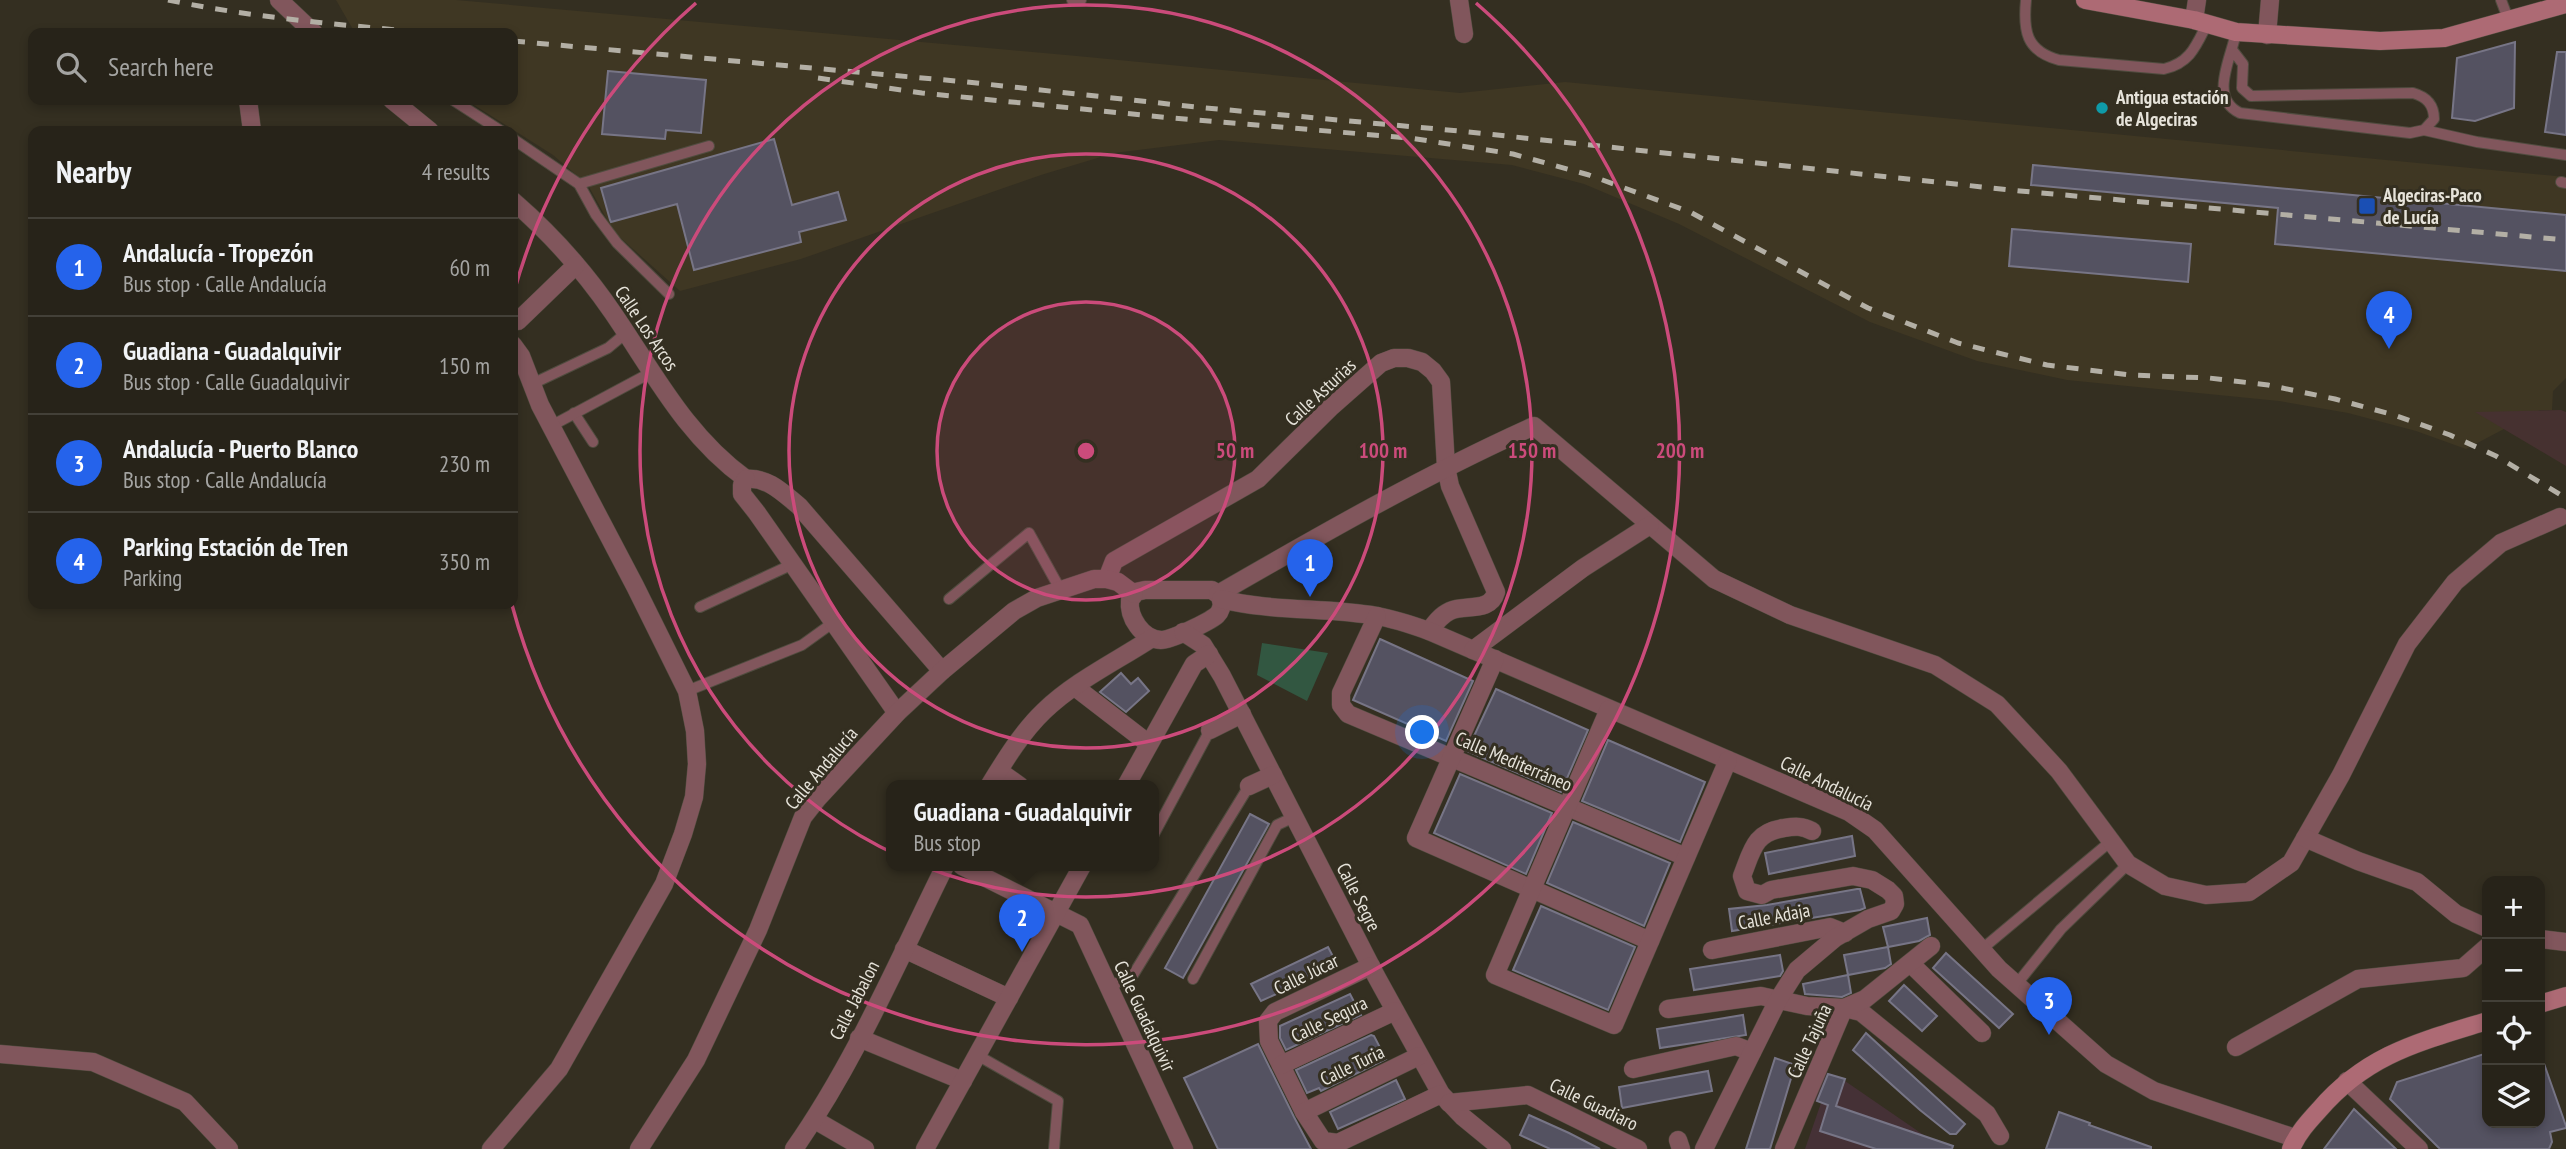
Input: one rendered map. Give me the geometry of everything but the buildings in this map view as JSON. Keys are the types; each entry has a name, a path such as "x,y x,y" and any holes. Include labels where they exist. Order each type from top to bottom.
{"street":[{"path":"279,0 309,28"},
{"path":"1459,0 1464,34"},
{"path":"2090,0 2236,32 2422,41 2470,33 2566,4"},
{"path":"2197,0 2200,22"},
{"path":"2267,35 2270,0"},
{"path":"249,105 251,126"},
{"path":"398,105 423,126"},
{"name":"Calle Los Arcos","path":"518,205 576,265 690,428 726,464 746,479 758,478 774,486 799,506 942,671"},
{"path":"518,315 576,265"},
{"path":"491,1149 559,1069 664,884 694,797 697,764 695,731 687,691 551,426 518,353"},
{"name":"Calle Asturias","path":"1107,579 1114,561 1258,479 1330,408 1381,363 1394,358 1422,362 1433,370 1441,382 1446,467"},
{"path":"1129,780 1194,664 1206,650 1202,634 1215,607 1207,589 1140,590 1134,594 1129,604 1139,628 1152,638 1169,639 1183,632 1215,607 1251,575 1446,467 1534,426 1714,579 1790,615 1935,665 1997,704 2059,771 2128,864 2165,886 2207,895 2249,892 2291,863 2341,775 2407,644 2455,582 2501,543 2560,517"},
{"path":"1429,631 1440,617 1451,611 1486,605 1493,600 1496,592 1450,486 1446,467"},
{"path":"746,479 741,494 897,713"},
{"path":"1473,650 1583,568 1650,525"},
{"path":"1251,575 1244,587 1245,601 1254,606"},
{"name":"Calle Andalucía","path":"639,1149 696,1060 731,991 803,817 897,713 1014,611 1060,589 1094,579 1107,579"},
{"path":"1107,579 1118,582 1134,594"},
{"name":"Calle Andalucía","path":"1215,607 1254,606 1377,616 1429,631 1849,812 1875,830 2016,985 2091,1053 2125,1076 2154,1091 2293,1144"},
{"name":"Calle Mediterráneo","path":"1377,616 1342,688 1341,705 1348,713 1686,857"},
{"name":"Calle Segre","path":"1183,632 1206,650 1371,966 1445,1099 1502,1149"},
{"path":"994,778 1042,712 1075,687 1152,638"},
{"path":"1495,659 1416,838 1650,941"},
{"path":"1075,687 1149,744"},
{"path":"1609,709 1495,975 1614,1026 1728,760"},
{"path":"1210,730 1241,714"},
{"path":"1249,786 1273,775"},
{"path":"1704,1149 1778,1000 1797,970 1844,933 1868,919 1891,911 1895,900 1892,892 1872,880 1853,876 1772,890 1762,895 1747,891 1742,876 1756,842 1767,832 1801,826 1812,831"},
{"path":"2305,838 2417,882 2456,914 2482,926"},
{"name":"Calle Jabalon","path":"794,1149 815,1120 859,1038 943,871"},
{"name":"Calle Guadalquivir","path":"972,871 1080,925 1184,1149"},
{"path":"925,1149 1079,871"},
{"name":"Calle Adaja","path":"1712,950 1830,927 1844,933"},
{"path":"2545,940 2566,942"},
{"name":"Calle Tajuña","path":"1784,1149 1844,1008 1865,999 1931,946"},
{"path":"904,949 1009,998"},
{"path":"2236,1047 2358,979 2463,968 2482,951"},
{"path":"1910,963 1982,1033"},
{"name":"Calle Júcar","path":"1281,1065 1269,1041 1267,1027 1272,1015 1371,966"},
{"path":"1668,1009 1761,996 1807,1006 1861,1012 1987,1114 2000,1136"},
{"path":"2545,1002 2566,996"},
{"name":"Calle Segura","path":"1281,1065 1395,1011"},
{"path":"2293,1144 2347,1081 2365,1067 2387,1055 2482,1023"},
{"path":"859,1038 963,1081"},
{"path":"1633,1069 1737,1046 1752,1052"},
{"path":"0,1054 93,1062 185,1102 229,1149"},
{"name":"Calle Turia","path":"1304,1112 1419,1056"},
{"name":"Calle Guadiaro","path":"1281,1065 1304,1112 1323,1141 1338,1143 1445,1099 1528,1095 1638,1149"},
{"path":"2347,1081 2418,1149"},
{"path":"815,1120 865,1149"}],"lane":[{"path":"1072,0 1081,0"},
{"path":"2026,0 2025,29 2029,40 2047,57 2059,60 2164,69 2176,66 2194,51 2200,22"},
{"path":"2501,0 2509,21"},
{"path":"2236,32 2233,51 2227,62 2225,99 2234,110 2248,115 2410,133 2424,130 2477,142 2566,155"},
{"path":"2233,51 2243,64 2242,88 2251,96 2413,93 2427,99 2434,112 2434,119 2424,130"},
{"path":"2248,115 2244,103 2251,96"},
{"path":"461,105 493,126"},
{"path":"518,142 579,184 596,215 617,243 669,294"},
{"path":"579,184 709,146"},
{"path":"532,384 608,348 626,333"},
{"path":"551,426 652,372"},
{"path":"574,413 593,442"},
{"path":"949,599 1029,533 1060,589"},
{"path":"699,607 793,564"},
{"path":"687,691 802,645 834,622"},
{"path":"1159,825 1210,730"},
{"path":"1109,987 1133,975 1249,786"},
{"path":"1193,979 1277,825 1294,817"},
{"path":"1982,949 2111,841"},
{"path":"2016,985 2061,929 2128,864"},
{"path":"977,1055 1058,1101 1054,1149"}],"shaded area":[{"path":"336,0 456,0 1460,93 1565,82 2566,177 2566,378 2553,391 2552,410 2540,410 2466,449 2416,431 2348,413 2279,401 2067,380 1977,361 1870,322 1679,224 1584,184 1512,165 1219,140 1114,153 1041,175 801,259 680,291 614,232 588,185 553,155 518,133 518,126 507,126 474,105 518,105 518,28 352,28"},
{"path":"2475,412 2566,412 2566,466"},
{"path":"1825,1072 1845,1079 1944,1149 1805,1149 1821,1103 1815,1101"}],"green space":[{"path":"1262,643 1328,653 1307,701 1257,675"}],"railway":[{"path":"168,0 266,16 376,28"},
{"path":"518,41 967,82 2020,191 2566,240"},
{"path":"818,78 922,93 1410,138 1513,154 1589,175 1690,212 1868,308 1958,343 2047,365 2130,375 2209,378 2268,385 2335,399 2394,415 2450,435 2496,456 2566,498"}],"place":[{"name":"Antigua estación de Algeciras","path":"2102,108"},
{"name":"Algeciras-Paco de Lucía","path":"2367,206"},
{"name":"Parking Estación de Tren","path":"2389,349"},
{"name":"Andalucía - Tropezón","path":"1310,597"},
{"name":"Guadiana - Guadalquivir","path":"1022,952"},
{"name":"Andalucía - Puerto Blanco","path":"2049,1035"}]}
